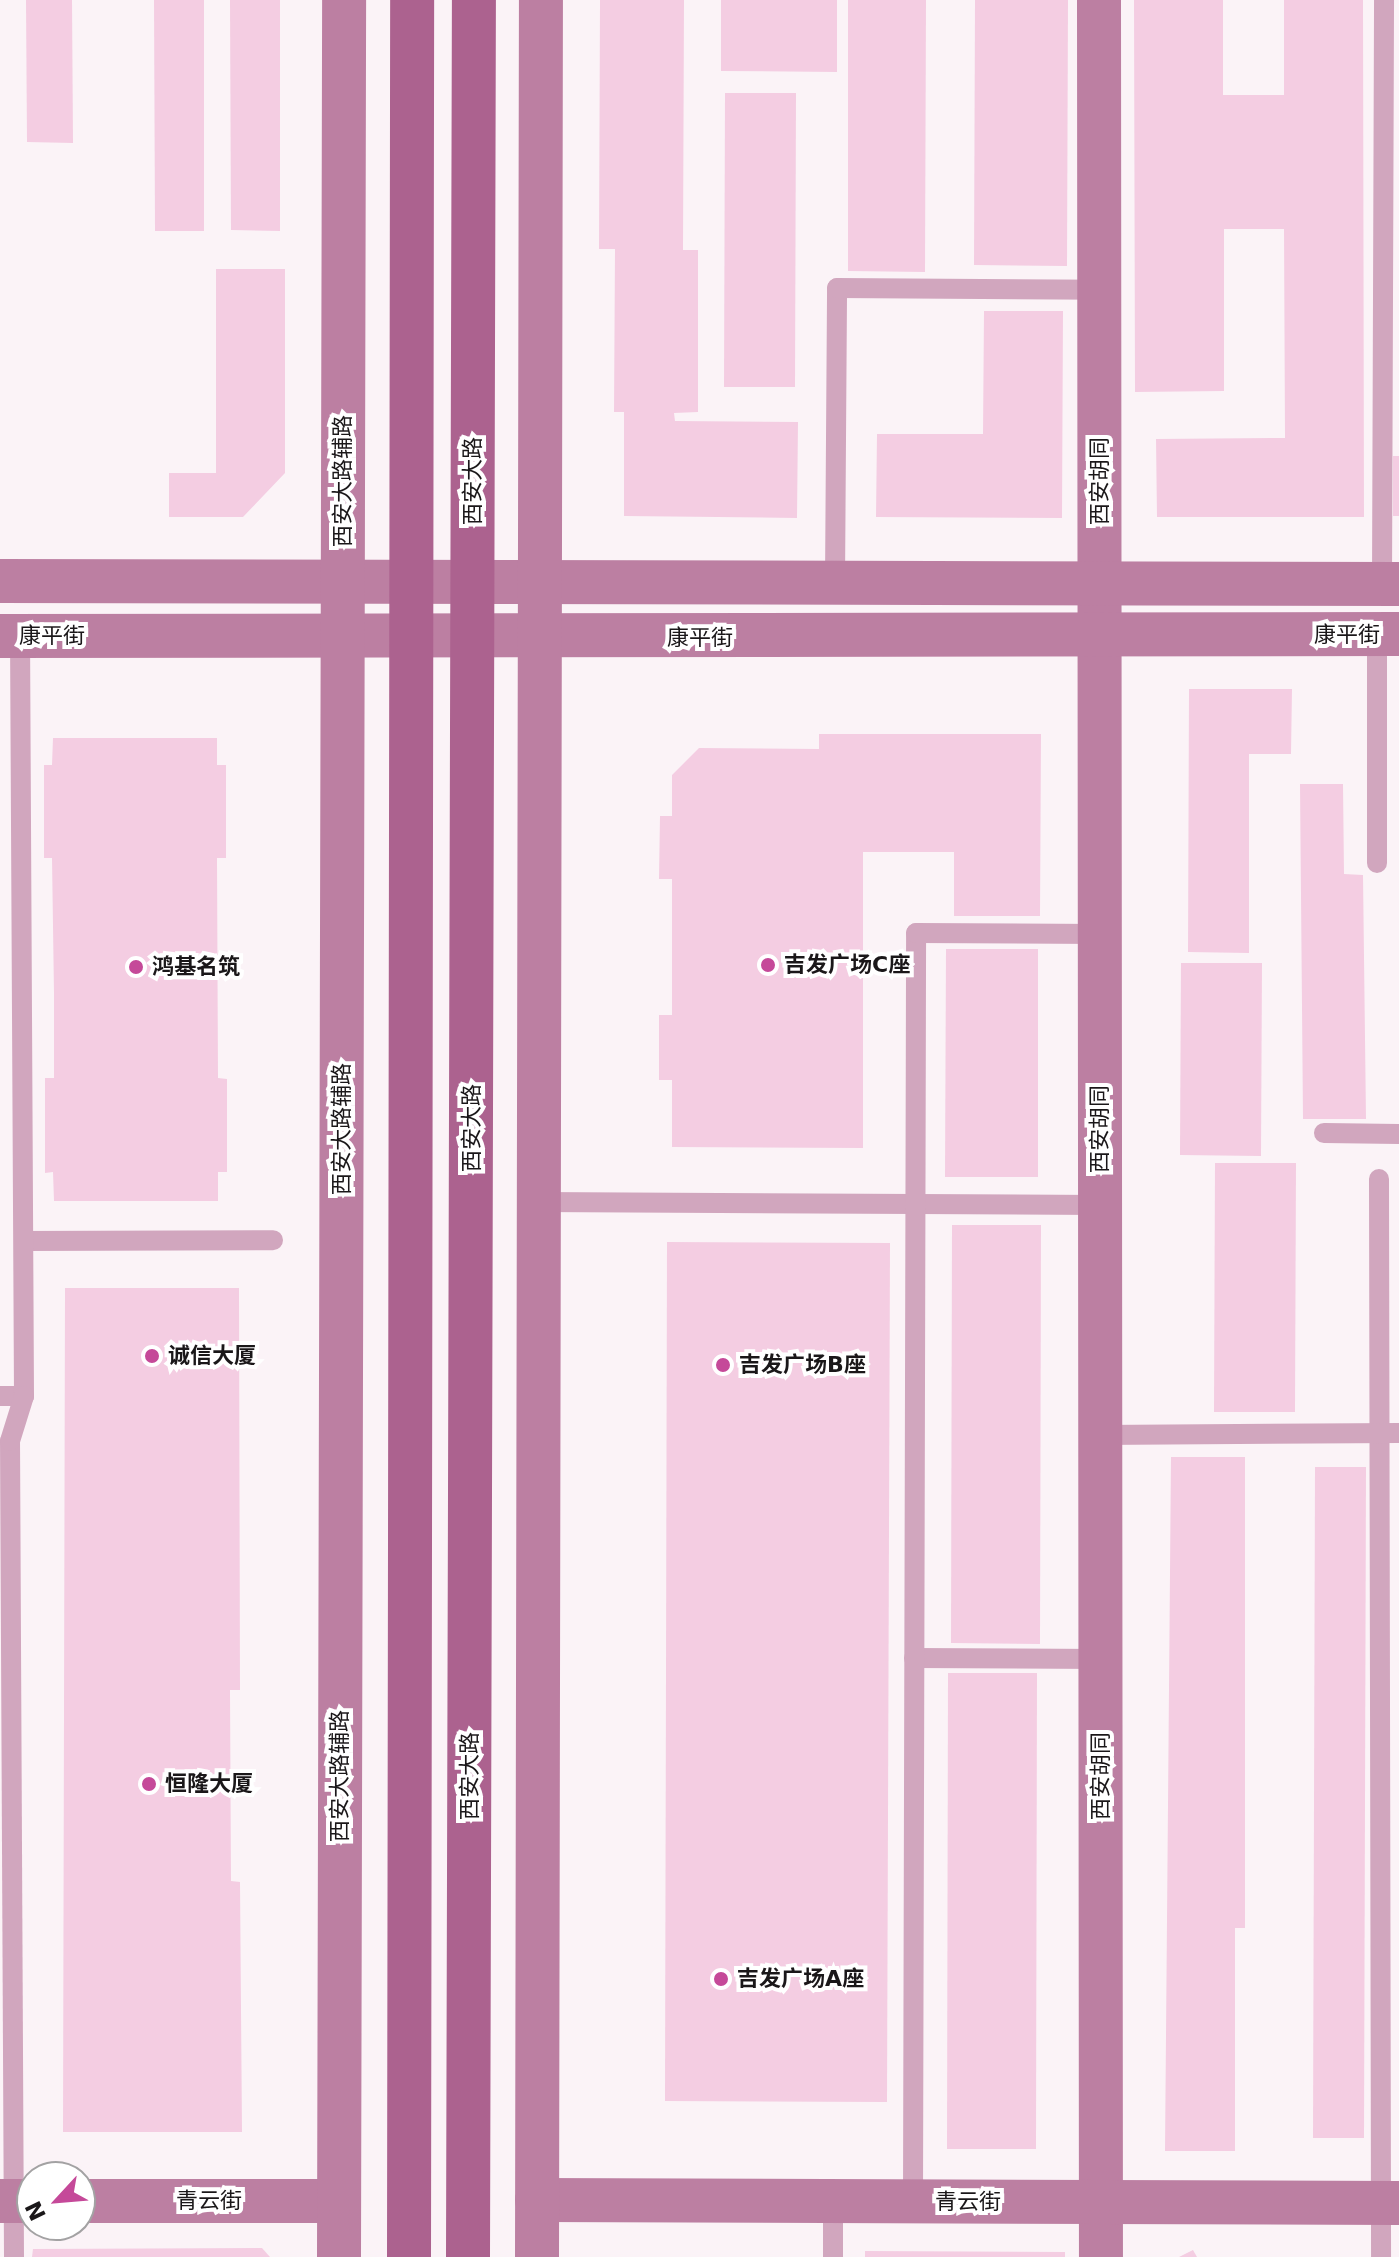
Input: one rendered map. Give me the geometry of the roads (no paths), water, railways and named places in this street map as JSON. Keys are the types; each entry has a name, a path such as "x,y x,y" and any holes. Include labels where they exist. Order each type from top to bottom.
{"main road":[{"path":"409,2257 412,0"},
{"name":"西安大路","path":"468,2257 474,0"}],"street":[{"name":"西安大路辅路","path":"339,2257 344,0"},
{"path":"537,2257 541,0"},
{"name":"西安胡同","path":"1099,0 1101,2257"},
{"path":"0,581 1391,584"},
{"name":"康平街","path":"10,636 539,638 1388,634"},
{"name":"青云街","path":"537,2200 1390,2203"},
{"name":"青云街","path":"96,2201 339,2201"}],"lane":[{"path":"1384,0 1391,140 1391,584"},
{"path":"835,583 837,288 1099,290"},
{"path":"1377,863 1388,634"},
{"path":"10,636 24,1241 24,1396 10,1441 14,2257"},
{"path":"913,2201 916,933 1100,934"},
{"path":"1324,1133 1399,1134"},
{"path":"1379,1179 1377,1433 1382,1464 1390,2203 1381,2257"},
{"path":"538,1202 1100,1205"},
{"path":"24,1241 273,1240"},
{"path":"0,1396 24,1396"},
{"path":"1100,1435 1399,1433"},
{"path":"914,1658 1101,1659"},
{"path":"833,2201 833,2257"}],"place":[{"name":"吉发广场C座","path":"768,965"},
{"name":"鸿基名筑","path":"136,967"},
{"name":"诚信大厦","path":"152,1356"},
{"name":"吉发广场B座","path":"723,1365"},
{"name":"恒隆大厦","path":"149,1784"},
{"name":"吉发广场A座","path":"721,1979"}]}
